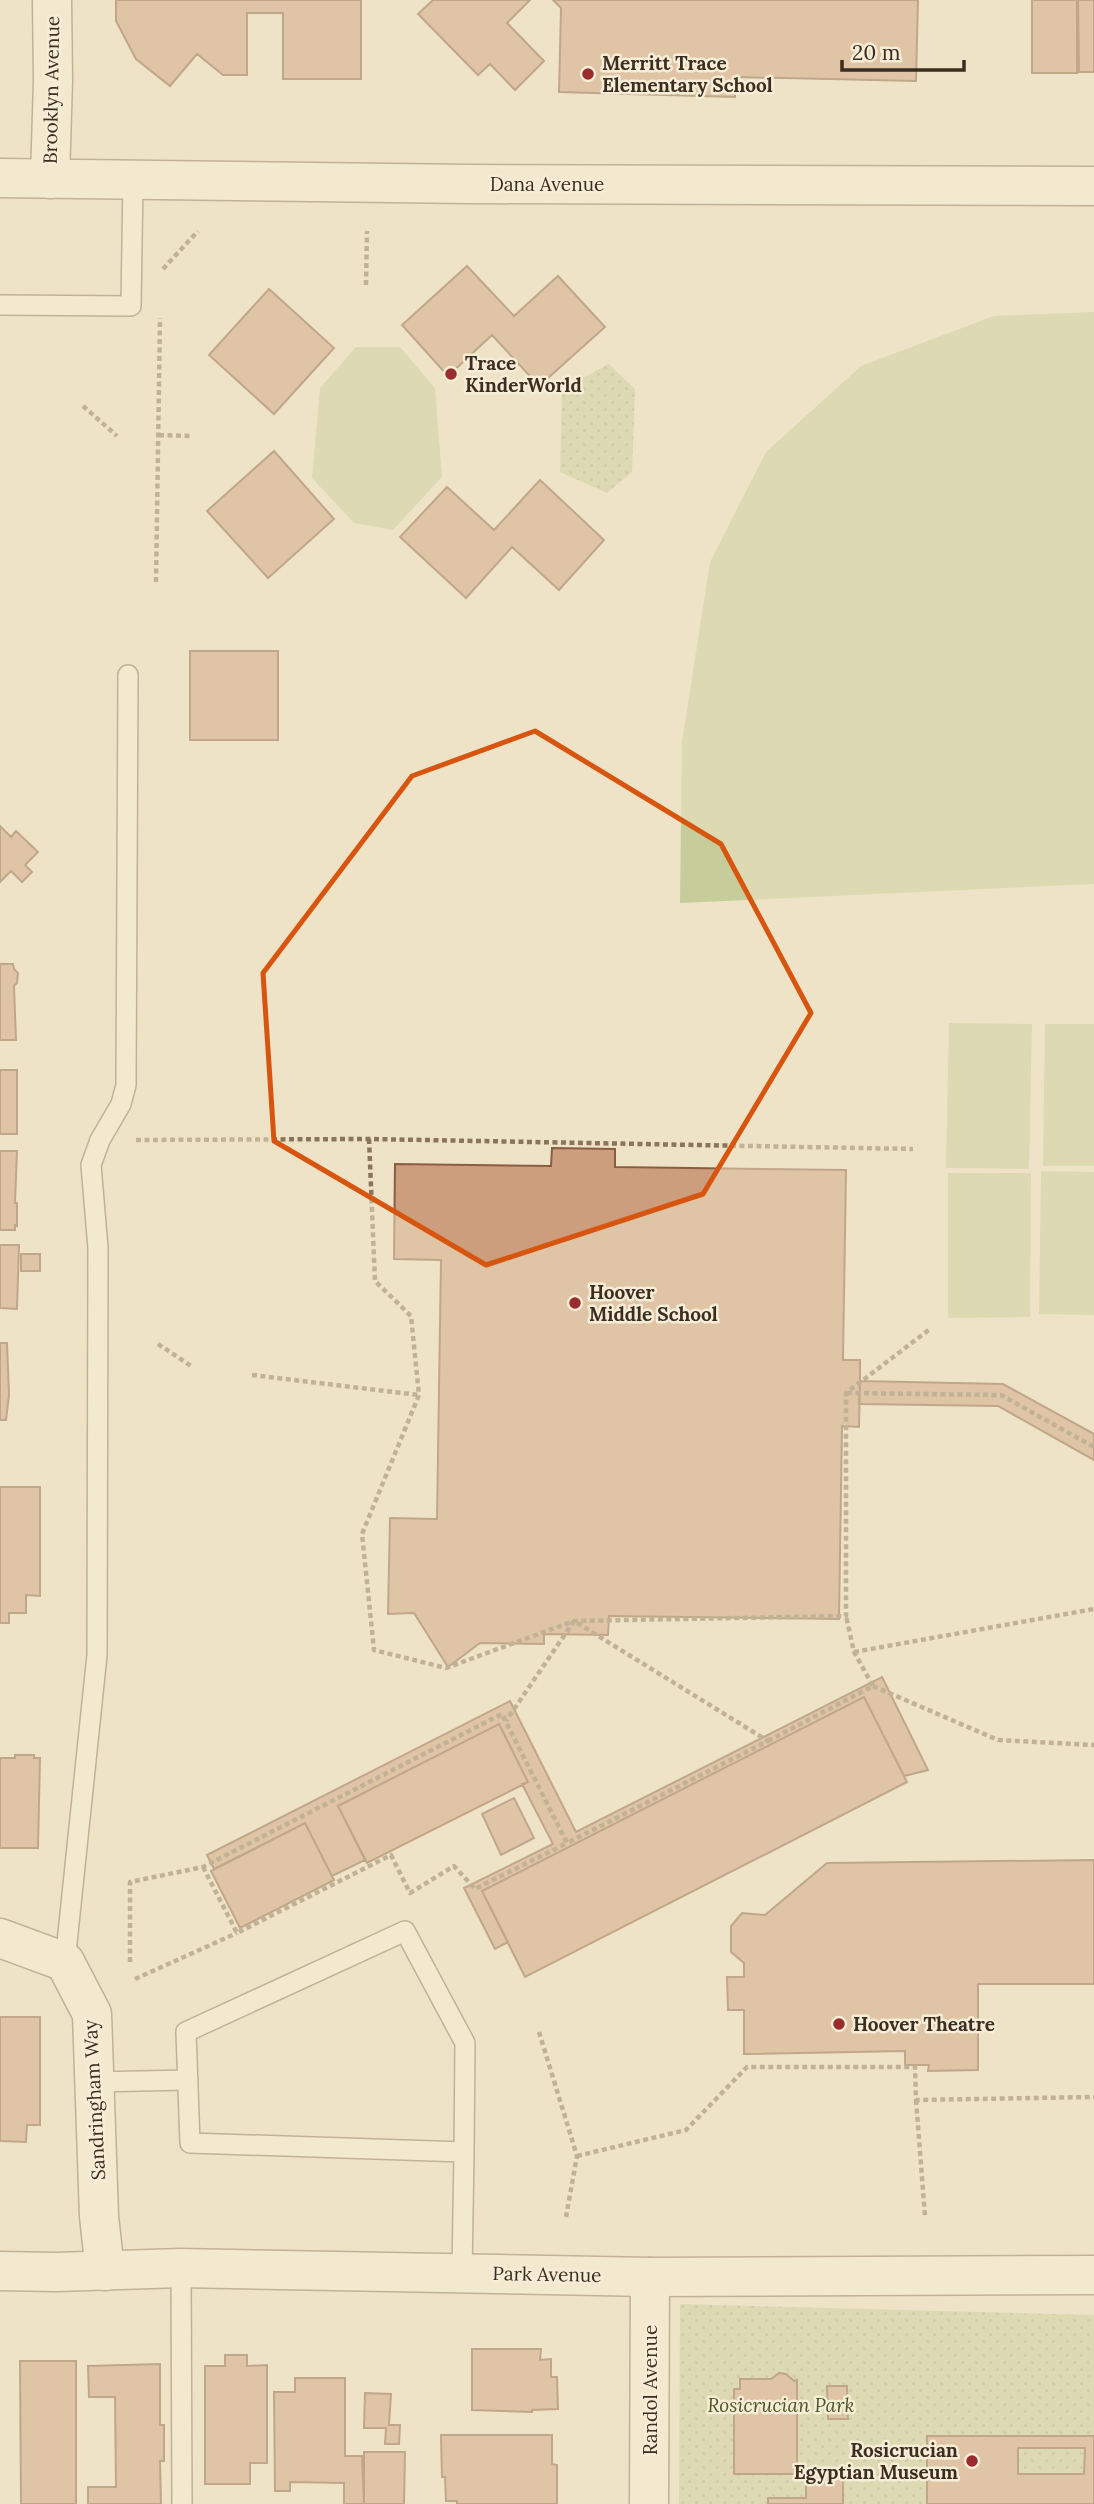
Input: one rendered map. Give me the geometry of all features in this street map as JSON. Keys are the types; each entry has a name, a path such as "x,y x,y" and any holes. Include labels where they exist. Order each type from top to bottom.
{"street":[{"name":"Brooklyn Avenue","path":"50,179 52,0"},
{"name":"Dana Avenue","path":"0,178 1094,187"},
{"path":"0,1938 65,1962"},
{"name":"Sandringham Way","path":"65,1962 92,2014 99,2216 104,2271"},
{"name":"Park Avenue","path":"0,2271 181,2269 650,2277 1094,2275"},
{"name":"Randol Avenue","path":"649,2504 650,2277"}],"lane":[{"path":"0,305 131,306 133,180"},
{"path":"65,1962 97,1655 98,1262 91,1166 100,1140 121,1104 126,1085 128,676"},
{"path":"462,2272 466,2043 405,1931 186,2032 190,2143 464,2152"},
{"path":"94,2082 188,2080"},
{"path":"181,2269 182,2504"}],"path":[{"path":"366,285 367,231"},
{"path":"156,582 160,313"},
{"path":"83,407 117,436"},
{"path":"159,435 192,436"},
{"path":"100,1140 369,1139 913,1149"},
{"path":"369,1139 375,1281 411,1317 419,1395 362,1534 374,1650 446,1668 573,1621 846,1616"},
{"path":"846,1393 930,1329"},
{"path":"158,1344 191,1366"},
{"path":"252,1375 419,1395"},
{"path":"846,1393 1001,1395 1094,1447"},
{"path":"846,1393 846,1616 853,1652 873,1686 998,1740 1094,1745"},
{"path":"853,1652 1094,1609"},
{"path":"506,1721 573,1621"},
{"path":"573,1621 768,1741"},
{"path":"135,1979 237,1933 391,1856 410,1893 454,1866 475,1889 873,1686"},
{"path":"130,1962 130,1882 203,1867 502,1714 567,1843"},
{"path":"203,1867 237,1933"},
{"path":"539,2032 577,2156 566,2217"},
{"path":"577,2156 686,2130 747,2067 915,2067 925,2216"},
{"path":"916,2100 1094,2097"}],"highlighted area":[{"path":"535,731 721,844 811,1013 703,1194 486,1265 274,1141 263,973 412,776"}],"green space":[{"path":"1094,312 1094,884 680,903 682,742 710,562 766,452 861,366 994,316"},
{"path":"356,347 400,347 435,388 442,477 393,530 354,523 312,478 320,388"},
{"path":"609,364 635,389 632,472 607,493 560,472 562,389"},
{"path":"949,1023 1032,1024 1029,1169 946,1168"},
{"path":"1045,1024 1094,1024 1094,1166 1043,1166"},
{"path":"1041,1171 1094,1172 1094,1315 1039,1314"},
{"path":"948,1173 1031,1173 1030,1317 948,1318"},
{"name":"Rosicrucian Park","path":"680,2304 1094,2315 1094,2504 679,2504"}],"building":[{"path":"116,0 361,0 361,79 283,79 283,13 247,13 247,75 223,75 197,54 170,86 136,59 116,21"},
{"path":"433,0 530,0 507,23 544,61 515,90 490,64 478,75 418,14"},
{"path":"553,0 918,0 916,81 735,77 735,97 559,92 561,8"},
{"path":"1032,0 1077,0 1077,73 1032,73"},
{"path":"1078,0 1094,0 1094,72 1079,72"},
{"path":"467,266 514,316 558,276 605,327 539,386 492,335 448,376 402,325"},
{"path":"269,289 334,348 274,414 209,355"},
{"path":"274,451 334,519 268,578 207,511"},
{"path":"540,480 604,540 559,590 512,547 466,598 400,537 447,487 494,530"},
{"path":"190,651 278,651 278,740 190,740"},
{"path":"0,826 11,837 16,831 38,852 25,865 32,872 22,882 11,871 0,882"},
{"path":"0,964 13,964 18,973 14,986 16,1040 0,1040"},
{"path":"0,1070 17,1070 17,1134 0,1134"},
{"path":"552,1148 615,1149 615,1167 846,1170 843,1360 860,1360 860,1381 859,1427 842,1426 839,1619 609,1616 608,1635 544,1634 544,1644 480,1643 448,1667 414,1613 388,1614 390,1518 437,1519 441,1260 394,1259 395,1164 551,1166"},
{"path":"0,1151 17,1151 15,1230 0,1230"},
{"path":"0,1245 19,1245 17,1309 0,1308"},
{"path":"21,1254 40,1254 40,1271 21,1271"},
{"path":"0,1343 7,1343 9,1395 6,1420 0,1420"},
{"path":"860,1381 1003,1384 1094,1434 1094,1460 998,1406 859,1404"},
{"path":"0,1487 40,1487 40,1596 26,1595 26,1613 9,1613 9,1623 0,1623"},
{"path":"882,1677 928,1770 904,1776 864,1697 482,1891 508,1942 495,1949 464,1888 553,1844 522,1784 528,1782 499,1724 338,1806 365,1860 332,1876 305,1823 214,1869 207,1855 510,1701 576,1832"},
{"path":"864,1697 907,1782 525,1977 482,1891"},
{"path":"499,1724 528,1782 367,1863 338,1806"},
{"path":"15,1755 34,1755 34,1758 40,1758 38,1848 0,1848 0,1758 15,1758"},
{"path":"514,1798 534,1838 501,1855 482,1814"},
{"path":"305,1823 334,1880 240,1928 211,1871"},
{"path":"1094,1860 1094,1984 978,1984 978,2070 928,2071 929,2065 905,2065 905,2051 744,2054 744,2010 728,2010 727,1977 744,1977 744,1963 731,1952 731,1926 742,1913 765,1915 827,1863"},
{"path":"0,2017 40,2017 40,2125 27,2125 26,2142 0,2141"},
{"path":"472,2349 541,2349 540,2360 551,2359 551,2377 557,2377 558,2409 532,2412 472,2410"},
{"path":"225,2355 247,2355 247,2366 267,2365 267,2463 250,2463 250,2484 205,2484 205,2366 225,2366"},
{"path":"20,2361 76,2361 76,2504 21,2504"},
{"path":"160,2364 160,2425 164,2425 164,2461 160,2461 161,2504 88,2504 88,2487 116,2487 115,2397 89,2397 88,2366"},
{"path":"779,2373 797,2380 797,2463 794,2463 794,2474 734,2474 734,2389 740,2389 740,2379 771,2379"},
{"path":"295,2378 345,2378 345,2456 362,2456 364,2504 344,2504 344,2483 290,2482 290,2491 275,2491 274,2392 295,2392"},
{"path":"827,2386 847,2386 848,2419 828,2419"},
{"path":"365,2393 391,2394 389,2425 400,2425 399,2444 385,2444 386,2428 364,2428"},
{"path":"441,2435 552,2435 552,2464 557,2465 557,2504 457,2504 457,2501 446,2501 445,2477 442,2477"},
{"name":"Rosicrucian Egyptian Museum","path":"927,2436 1094,2436 1094,2504 927,2504","holes":["1018,2448 1085,2448 1084,2474 1018,2474"]},
{"path":"364,2452 405,2452 404,2504 364,2504"},
{"path":"806,2478 843,2478 843,2504 768,2504 768,2498 806,2498"}],"place":[{"name":"Merritt Trace Elementary School","path":"588,74"},
{"name":"Trace KinderWorld","path":"451,374"},
{"name":"Hoover Middle School","path":"575,1303"},
{"name":"Hoover Theatre","path":"839,2024"},
{"name":"Rosicrucian Egyptian Museum","path":"972,2461"}]}
